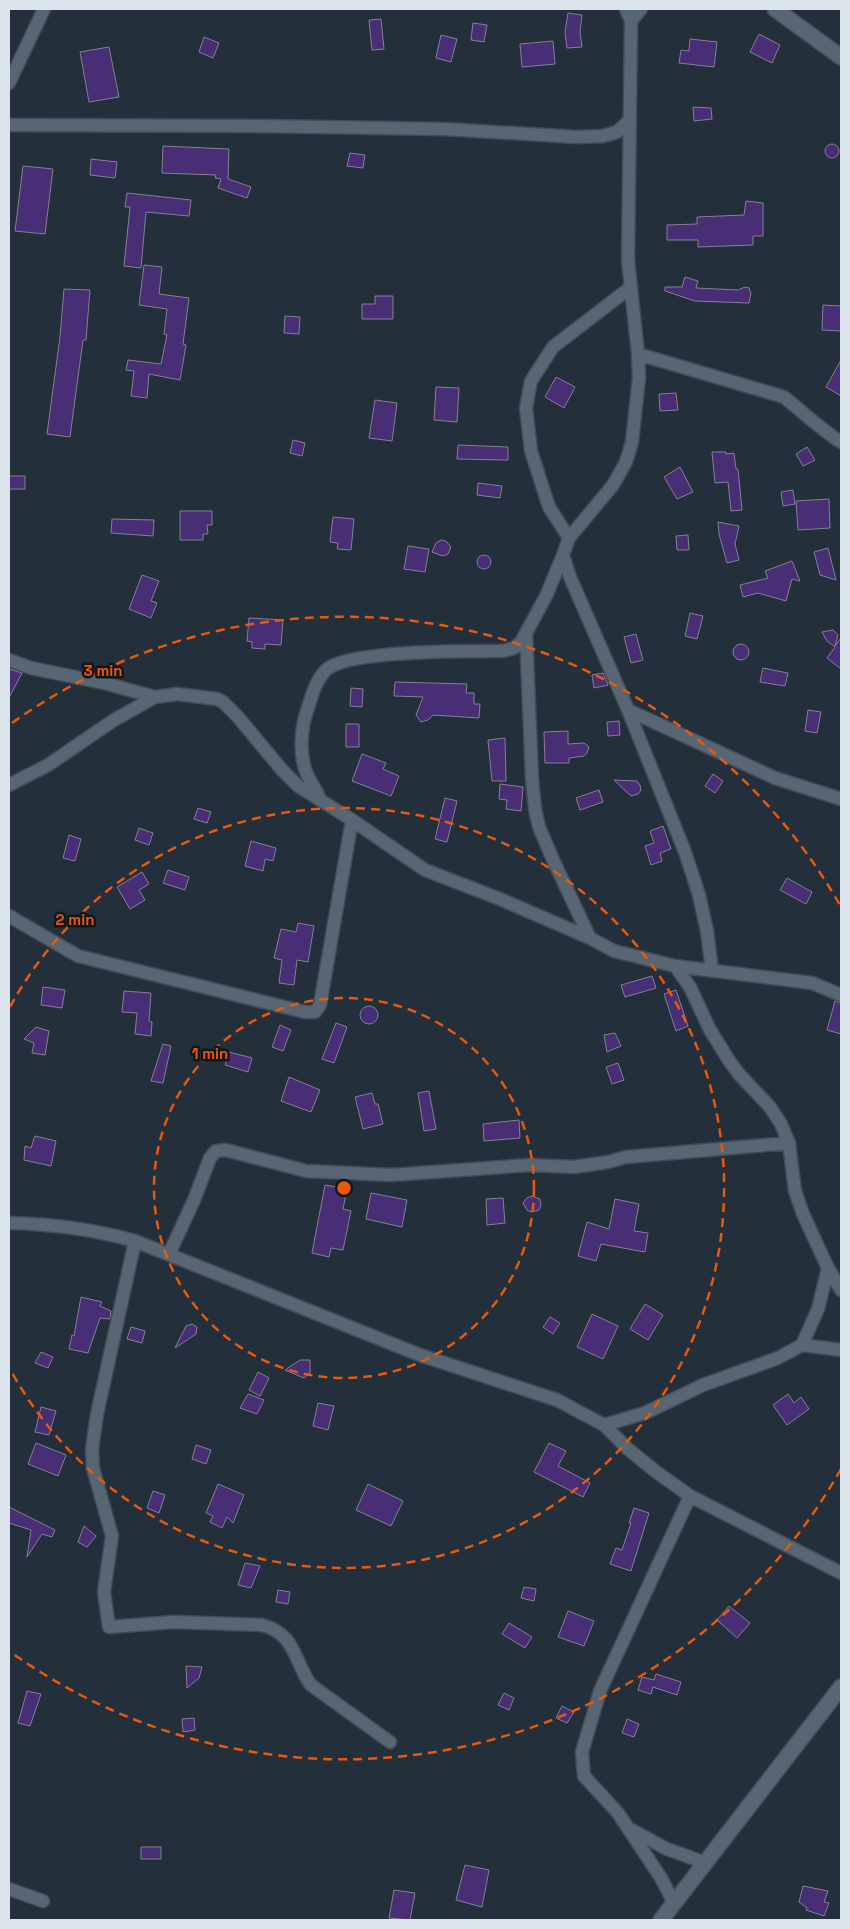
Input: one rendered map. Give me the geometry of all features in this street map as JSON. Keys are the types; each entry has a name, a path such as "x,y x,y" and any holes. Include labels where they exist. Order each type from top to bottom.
{"street":[{"path":"320,798 305,770 302,747 304,718 316,686 326,670 338,663 353,659 436,652 503,651 514,648 521,642 536,616 569,538 613,485 626,462 632,442 639,378 628,260 631,21 626,9"},
{"path":"631,21 641,9"},
{"path":"9,83 42,10"},
{"path":"781,11 841,57"},
{"path":"9,126 247,126 444,129 577,138 603,136 617,132 630,120"},
{"path":"569,538 549,507 531,452 526,408 531,381 553,347 631,287"},
{"path":"638,354 784,397 822,429 841,442"},
{"path":"563,555 570,577 671,815 700,896 712,971"},
{"path":"526,633 535,809 539,827 590,938"},
{"path":"9,660 31,668 104,683 155,698"},
{"path":"9,785 48,765 114,720 155,698 177,694 208,697 223,702 298,786 320,798 425,870 590,938 614,951 674,966 812,983 841,995"},
{"path":"628,710 775,778 841,799"},
{"path":"9,916 78,956 305,1012 315,1012 320,1005 352,820"},
{"path":"674,966 690,987 710,1030 730,1062 770,1106 781,1124 789,1143 795,1190 803,1214 828,1268 841,1290"},
{"path":"169,1254 194,1200 210,1158 216,1151 226,1150 306,1171 391,1175 530,1165 574,1167 608,1162 626,1157 789,1143"},
{"path":"9,1223 75,1228 114,1235 169,1254 420,1355 557,1400 604,1425 628,1449 690,1496 841,1573"},
{"path":"135,1242 97,1414 92,1449 93,1468 112,1536 104,1592 109,1627 174,1622 262,1625 274,1628 288,1640 304,1676 311,1685 390,1742"},
{"path":"604,1425 644,1413 703,1385 778,1358 802,1344 818,1309 828,1268"},
{"path":"802,1344 841,1350"},
{"path":"674,1903 661,1878 618,1813 584,1776 581,1764 582,1752 600,1691 690,1496"},
{"path":"662,1920 841,1687"},
{"path":"628,1828 668,1849 706,1863"},
{"path":"9,1889 43,1901"}],"building":[{"path":"568,13 582,15 580,32 582,47 567,48 565,32"},
{"path":"381,19 384,49 372,50 369,20"},
{"path":"473,23 487,25 484,42 471,40"},
{"path":"759,34 780,45 772,63 750,52"},
{"path":"441,35 457,39 451,62 436,58"},
{"path":"204,37 219,43 213,58 199,52"},
{"path":"690,39 717,42 714,67 679,63 681,50 689,51"},
{"path":"553,41 555,64 522,67 520,44"},
{"path":"109,47 119,97 89,102 80,52"},
{"path":"693,107 711,108 712,119 694,121"},
{"path":"832,144 837,146 839,151 837,156 832,158 827,156 825,151 827,146"},
{"path":"163,146 229,149 228,179 251,187 247,198 218,188 221,179 215,178 216,175 162,173"},
{"path":"350,153 365,155 363,168 347,166"},
{"path":"91,159 117,162 115,178 90,175"},
{"path":"23,166 53,169 45,234 15,231"},
{"path":"127,193 191,200 189,216 146,212 141,268 124,266 130,207 125,207"},
{"path":"746,201 763,203 763,236 753,236 753,245 698,247 698,240 667,240 667,225 697,224 697,217 744,215"},
{"path":"144,265 162,267 159,294 189,298 183,344 186,345 180,380 149,374 147,398 131,396 134,371 126,370 128,360 161,364 167,335 164,334 167,309 139,305"},
{"path":"685,277 698,281 696,288 738,290 745,287 749,288 751,293 749,303 695,301 665,291 665,287 682,287"},
{"path":"64,289 90,290 86,340 83,340 70,437 47,434 60,337"},
{"path":"375,296 393,296 393,319 362,319 362,304 375,304"},
{"path":"823,305 841,306 841,331 822,330"},
{"path":"285,316 300,317 299,334 284,333"},
{"path":"841,360 841,396 826,387"},
{"path":"556,377 575,387 564,408 545,397"},
{"path":"436,387 459,388 457,422 434,420"},
{"path":"676,393 678,410 660,411 659,394"},
{"path":"375,400 397,403 392,441 369,438"},
{"path":"293,440 305,443 302,456 290,453"},
{"path":"458,445 508,447 508,460 457,459"},
{"path":"807,447 815,460 803,466 796,454"},
{"path":"712,452 734,453 736,469 738,469 742,510 731,511 728,482 715,483"},
{"path":"680,467 693,492 677,499 664,477"},
{"path":"9,476 25,476 25,489 9,489"},
{"path":"478,483 502,486 500,498 477,495"},
{"path":"793,490 795,504 783,506 781,492"},
{"path":"829,499 830,528 798,530 796,501"},
{"path":"180,511 212,511 212,525 207,525 208,534 203,534 203,540 180,540"},
{"path":"333,517 354,519 351,550 337,549 338,543 330,542"},
{"path":"112,519 154,520 153,536 111,533"},
{"path":"718,522 739,526 735,544 739,560 727,563 719,534"},
{"path":"688,535 689,550 677,550 676,536"},
{"path":"441,540 446,541 451,547 448,554 443,556 432,552 436,543"},
{"path":"408,546 429,549 425,572 404,569"},
{"path":"828,548 836,580 820,575 814,552"},
{"path":"484,555 489,557 491,562 489,567 484,569 479,567 477,562 479,557"},
{"path":"792,561 800,581 792,579 786,601 758,593 743,597 740,585 768,578 765,571"},
{"path":"142,575 159,581 151,601 157,603 151,618 129,609"},
{"path":"690,613 703,616 697,639 685,636"},
{"path":"249,618 283,620 281,645 265,644 265,649 252,648 252,642 247,641"},
{"path":"833,630 838,635 835,646 841,638 841,669 827,658 835,647 827,641 822,632"},
{"path":"636,634 643,660 631,663 624,637"},
{"path":"738,644 744,644 749,649 747,658 738,660 733,655 733,649"},
{"path":"763,668 788,673 785,686 760,682"},
{"path":"9,669 22,673 9,698"},
{"path":"603,673 608,685 594,688 592,675"},
{"path":"395,682 467,684 466,693 474,693 474,704 480,704 479,718 433,715 428,720 421,722 416,715 423,697 394,696"},
{"path":"351,688 363,689 362,707 350,706"},
{"path":"808,710 821,712 817,733 805,731"},
{"path":"619,721 620,735 608,736 607,722"},
{"path":"346,724 359,724 359,747 346,747"},
{"path":"568,731 568,744 584,743 589,747 587,753 584,756 569,758 569,763 545,763 544,732"},
{"path":"505,738 506,781 492,781 488,740"},
{"path":"362,754 386,763 383,769 399,776 391,796 352,781"},
{"path":"713,774 723,781 715,793 705,786"},
{"path":"614,780 637,781 641,790 638,794 631,796"},
{"path":"500,784 523,787 521,811 506,809 507,800 499,799"},
{"path":"599,790 603,802 580,810 576,798"},
{"path":"445,798 457,801 447,842 435,839"},
{"path":"198,808 211,812 207,823 194,819"},
{"path":"663,826 671,849 660,853 662,861 651,865 645,846 654,843 650,831"},
{"path":"139,828 153,833 149,845 135,840"},
{"path":"69,835 81,839 75,861 63,858"},
{"path":"251,841 276,848 273,861 265,859 263,871 245,866"},
{"path":"168,870 189,877 185,890 163,883"},
{"path":"142,872 149,884 139,890 145,900 130,909 117,887"},
{"path":"787,878 812,892 806,904 780,890"},
{"path":"298,923 314,926 308,962 297,960 294,985 279,983 282,960 274,958 281,929 296,932"},
{"path":"652,976 656,988 625,997 621,985"},
{"path":"43,987 65,990 62,1008 41,1005"},
{"path":"676,990 688,1026 676,1031 664,994"},
{"path":"124,991 151,993 149,1021 152,1022 151,1036 135,1034 137,1013 122,1012"},
{"path":"835,1001 841,1003 841,1034 827,1030"},
{"path":"369,1006 375,1009 378,1015 375,1021 369,1024 363,1021 360,1015 363,1009"},
{"path":"336,1023 347,1027 334,1063 322,1059"},
{"path":"280,1025 291,1030 283,1051 272,1047"},
{"path":"36,1027 49,1031 45,1055 32,1053 34,1043 24,1039"},
{"path":"615,1033 621,1046 607,1052 604,1035"},
{"path":"163,1044 171,1046 163,1083 151,1081"},
{"path":"229,1052 252,1058 248,1072 225,1065"},
{"path":"618,1063 624,1080 612,1084 606,1067"},
{"path":"289,1077 320,1090 311,1112 281,1101"},
{"path":"429,1091 436,1129 424,1131 418,1093"},
{"path":"372,1093 375,1104 378,1104 383,1124 363,1129 355,1097"},
{"path":"519,1120 520,1138 484,1141 483,1124"},
{"path":"35,1136 56,1141 51,1166 24,1160 25,1146 31,1148"},
{"path":"325,1185 347,1189 343,1209 351,1211 343,1250 331,1248 329,1257 312,1253"},
{"path":"371,1193 407,1200 402,1227 366,1219"},
{"path":"532,1196 540,1199 541,1205 539,1210 531,1212 527,1210 523,1203"},
{"path":"503,1198 505,1223 487,1225 486,1199"},
{"path":"615,1199 639,1204 634,1231 648,1233 645,1252 601,1244 596,1261 578,1256 587,1222 609,1229"},
{"path":"81,1297 102,1302 100,1306 111,1311 110,1319 100,1318 88,1353 69,1349 72,1335 74,1336"},
{"path":"645,1304 663,1315 648,1340 630,1329"},
{"path":"592,1314 618,1326 603,1359 577,1347"},
{"path":"550,1317 560,1323 553,1334 543,1327"},
{"path":"192,1324 197,1327 196,1334 175,1348 186,1326"},
{"path":"131,1327 145,1331 142,1343 127,1339"},
{"path":"41,1352 53,1357 48,1368 35,1363"},
{"path":"300,1360 310,1360 310,1373 304,1378 285,1370"},
{"path":"258,1372 269,1378 260,1396 249,1390"},
{"path":"248,1394 264,1400 257,1414 240,1408"},
{"path":"788,1394 794,1403 801,1397 809,1409 787,1425 773,1405"},
{"path":"318,1403 334,1406 328,1430 313,1426"},
{"path":"41,1407 56,1411 49,1435 35,1432"},
{"path":"36,1443 66,1455 58,1476 28,1464"},
{"path":"549,1443 566,1451 558,1466 590,1483 583,1497 534,1472"},
{"path":"196,1445 211,1450 206,1464 192,1459"},
{"path":"218,1484 244,1495 233,1523 227,1517 222,1528 210,1522 213,1516 206,1513"},
{"path":"368,1484 403,1501 391,1526 356,1510"},
{"path":"153,1491 165,1495 159,1513 147,1508"},
{"path":"9,1507 55,1530 52,1537 42,1534 27,1557 31,1530 9,1523"},
{"path":"634,1508 649,1513 631,1571 610,1564 616,1548 622,1550"},
{"path":"84,1526 96,1536 87,1547 78,1542"},
{"path":"245,1563 260,1566 251,1588 238,1585"},
{"path":"524,1587 536,1589 534,1601 521,1598"},
{"path":"278,1590 290,1592 288,1604 276,1602"},
{"path":"729,1606 750,1623 737,1638 717,1620"},
{"path":"568,1611 594,1621 584,1646 558,1637"},
{"path":"509,1623 532,1637 525,1648 502,1634"},
{"path":"186,1666 202,1667 199,1678 187,1688"},
{"path":"656,1674 681,1682 677,1695 653,1687 651,1694 638,1690 642,1677 654,1680"},
{"path":"27,1691 41,1694 30,1726 18,1723"},
{"path":"504,1693 514,1698 509,1710 498,1705"},
{"path":"562,1706 574,1712 567,1723 556,1718"},
{"path":"194,1718 195,1730 183,1732 182,1719"},
{"path":"627,1719 639,1724 634,1737 622,1733"},
{"path":"141,1847 161,1847 161,1859 141,1859"},
{"path":"465,1865 489,1870 482,1907 456,1900"},
{"path":"803,1886 828,1891 824,1902 829,1903 824,1916 806,1910 807,1908 799,1902"},
{"path":"394,1890 415,1893 410,1920 389,1918"}]}
